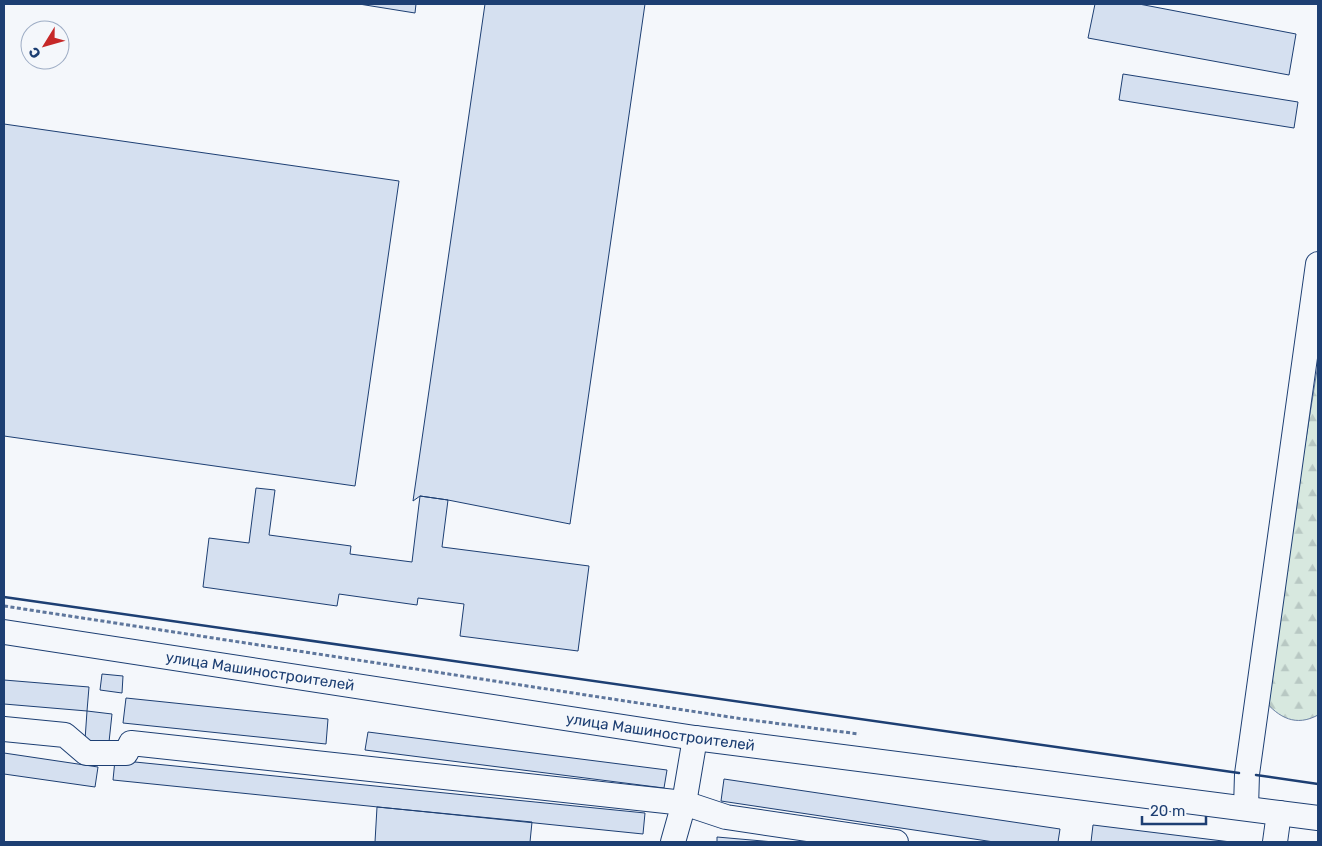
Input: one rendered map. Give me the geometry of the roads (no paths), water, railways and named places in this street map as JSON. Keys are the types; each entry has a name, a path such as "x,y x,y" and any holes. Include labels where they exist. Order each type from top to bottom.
{"street":[{"path":"1246,808 1247,774 1318,264"},
{"name":"улица Машиностроителей","path":"4,632 695,738 1318,818"},
{"path":"4,729 65,735 86,753 126,753 131,743 684,803 726,817 896,842"},
{"path":"673,842 684,803 695,738"},
{"path":"1275,842 1279,813"}]}
